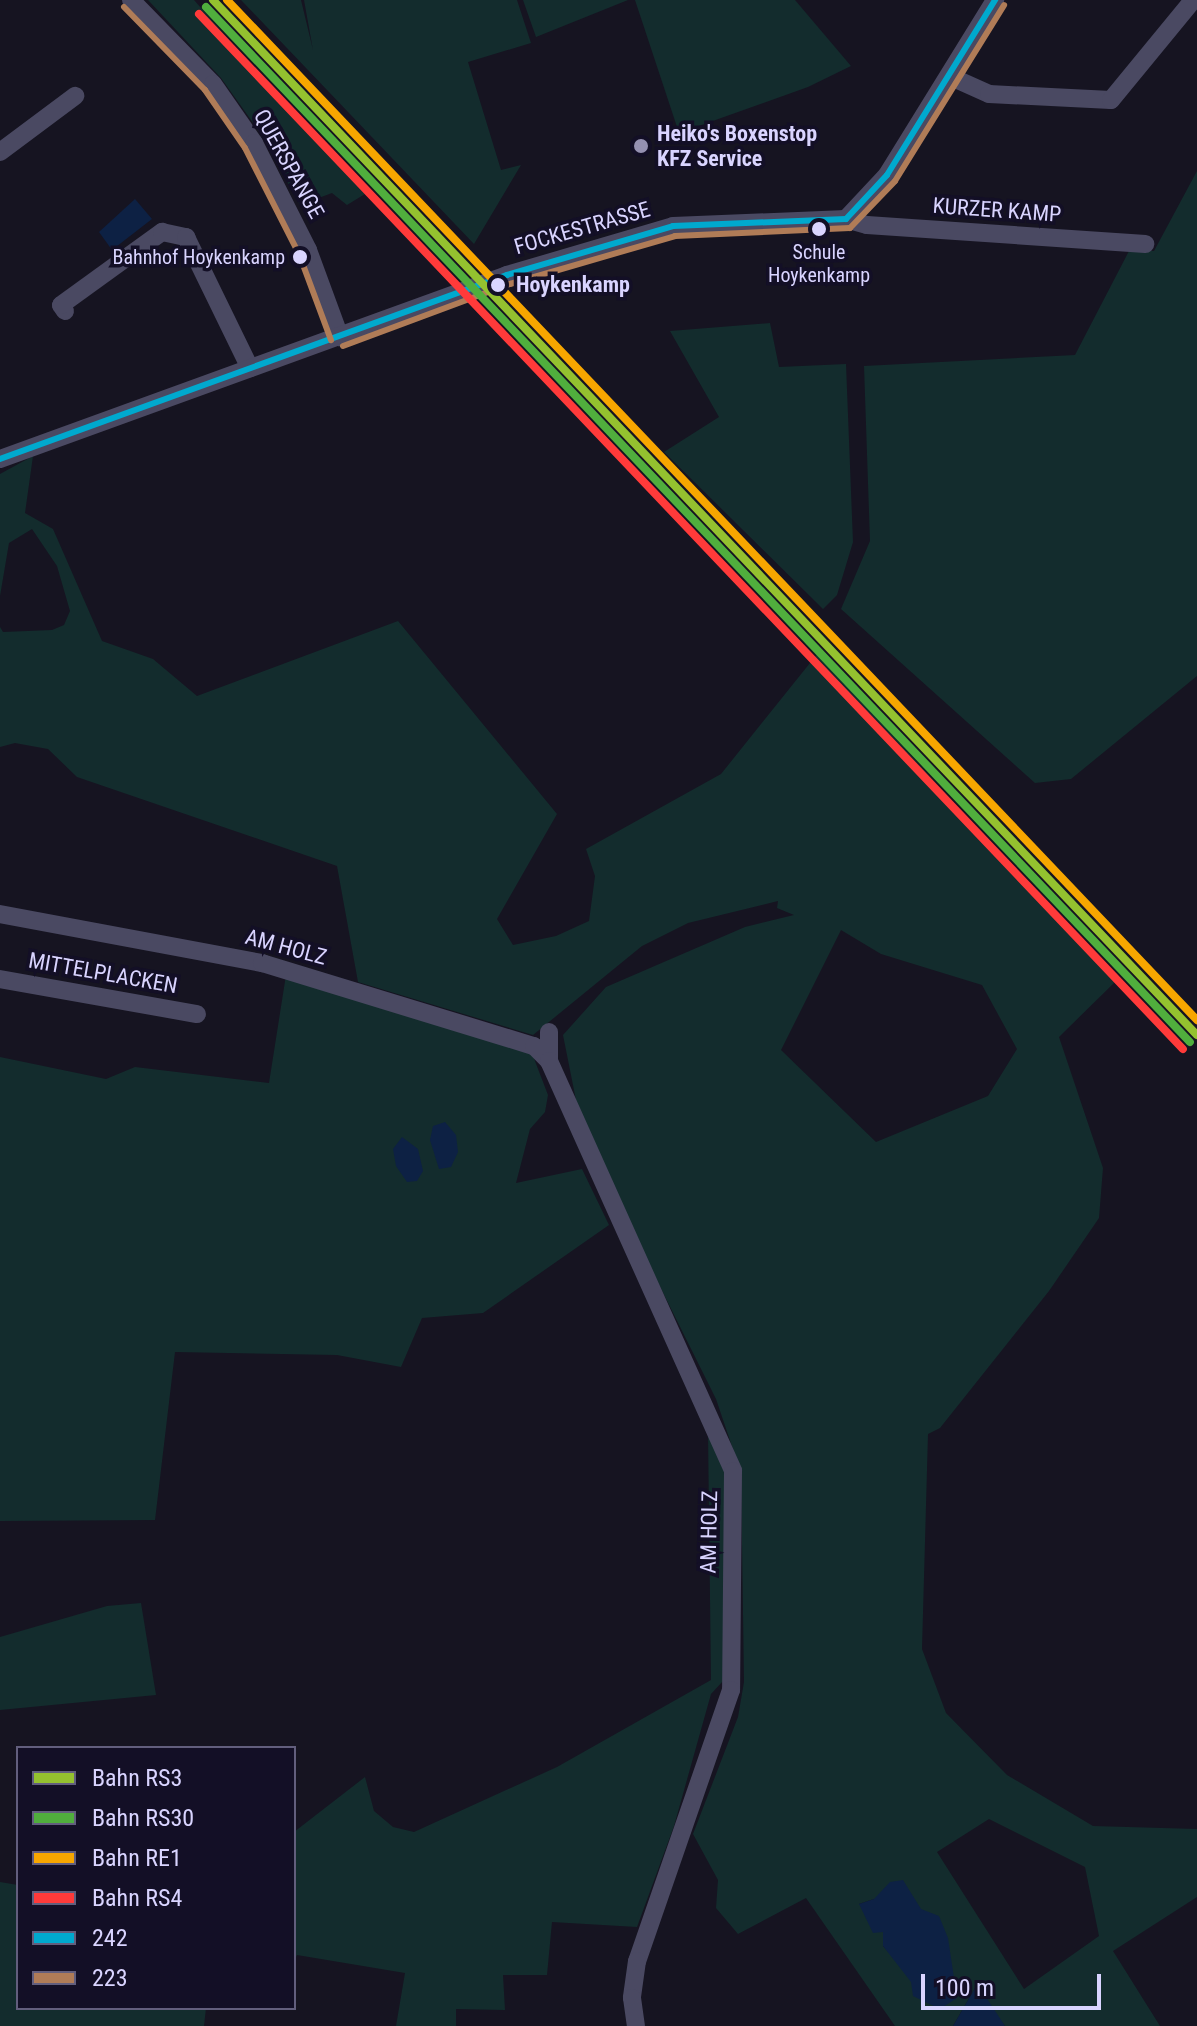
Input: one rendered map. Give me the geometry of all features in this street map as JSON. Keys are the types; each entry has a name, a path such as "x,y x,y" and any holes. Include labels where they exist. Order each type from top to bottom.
{"street":[{"name":"QUERSPANGE","path":"131,0 213,84 254,143 308,250 340,337"},
{"path":"846,219 887,175 995,0"},
{"path":"949,76 989,94 1111,100 1193,0"},
{"path":"0,152 75,96"},
{"name":"FOCKESTRASSE","path":"0,459 507,275 673,226 846,219"},
{"name":"KURZER KAMP","path":"846,219 867,225 1145,244"},
{"path":"65,311 61,305 162,232 186,237 250,368"},
{"name":"AM HOLZ","path":"0,914 262,963 534,1046 549,1061 733,1471 731,1690 635,1969 636,2026"},
{"name":"MITTELPLACKEN","path":"0,979 197,1014"},
{"name":"AM HOLZ","path":"549,1032 549,1061"}],"green space":[{"path":"148,0 194,0 365,194 347,205 332,193 300,205 261,134 221,78"},
{"path":"241,0 301,0 313,50 304,0 517,0 531,43 468,62 501,170 521,165 474,244"},
{"path":"523,0 628,0 536,37"},
{"path":"635,0 795,0 851,66 808,87 679,133"},
{"path":"1197,171 1197,676 1071,779 1035,783 841,609 870,541 864,366 1075,355 1129,251 1154,251"},
{"path":"770,323 779,367 846,364 853,542 837,595 823,609 664,452 719,417 670,331"},
{"path":"33,456 25,513 53,529 102,641 153,659 197,696 398,621 557,814 497,919 513,945 556,936 589,921 595,876 586,849 721,774 818,653 1116,981 1059,1037 1103,1168 1099,1218 1049,1291 940,1428 928,1434 922,1649 946,1713 1007,1775 1093,1826 1197,1829 1197,1897 1113,1951 1160,2026 1005,2026 975,1988 953,2026 895,2026 806,1898 738,1934 716,1908 718,1880 693,1834 738,1717 744,1682 741,1473 716,1399 582,1130 563,1035 606,987 745,927 794,915 777,908 778,901 688,923 642,946 533,1035 358,982 337,866 77,777 48,749 15,743 0,747 0,627 3,632 52,630 64,625 70,611 57,566 32,529 9,543 0,596 0,474","holes":["841,930 881,954 982,985 1017,1049 988,1096 876,1142 781,1050","989,1819 1085,1867 1099,1936 1024,1989 937,1852","874,1899 940,2009 883,1946 883,1932 859,1904"]},
{"path":"286,975 530,1048 548,1095 545,1112 530,1129 516,1183 582,1169 609,1225 483,1313 422,1318 401,1367 337,1355 175,1352 155,1520 0,1521 0,1057 106,1079 135,1067 269,1083"},
{"path":"708,1432 727,1472 723,1681 711,1694 674,1826 637,1927 552,1922 547,1975 503,1975 505,2010 456,2009 456,2026 396,2026 405,1973 296,1957 296,1830 365,1777 374,1811 393,1827 414,1832 557,1767 711,1680"},
{"path":"141,1603 156,1695 0,1710 0,1637 107,1606"},
{"path":"0,1882 16,1885 16,2010 206,2010 204,2026 0,2026"}],"water":[{"path":"135,199 152,219 112,250 99,232"},
{"path":"445,1122 456,1135 458,1152 451,1167 439,1169 430,1140 433,1126"},
{"path":"402,1137 418,1149 423,1171 417,1181 407,1182 396,1166 393,1149"},
{"path":"903,1880 921,1909 939,1916 948,1938 957,1998 940,2009 913,1996 911,1982 883,1946 883,1932 873,1933 859,1904 874,1899 890,1882"},
{"path":"975,1988 980,1988 1005,2026 953,2026"}],"rail line":[{"name":"RS3","path":"213,0 1197,1035"},
{"name":"RE1","path":"227,0 1197,1020"},
{"name":"RS30","path":"206,7 1190,1042"},
{"name":"RS4","path":"199,14 1183,1049"}],"transit line":[{"name":"242","path":"0,459 507,275 673,226 846,219 887,175 995,0"},
{"name":"223","path":"343,346 510,284 675,236 850,228 895,181 1004,5"},
{"name":"223","path":"124,7 205,90 245,148 299,254 331,340"}],"place":[{"name":"Heiko's Boxenstop KFZ Service","path":"641,146"},
{"name":"Schule Hoykenkamp","path":"819,229"},
{"name":"Bahnhof Hoykenkamp","path":"300,257"},
{"name":"Hoykenkamp","path":"498,285"}]}
